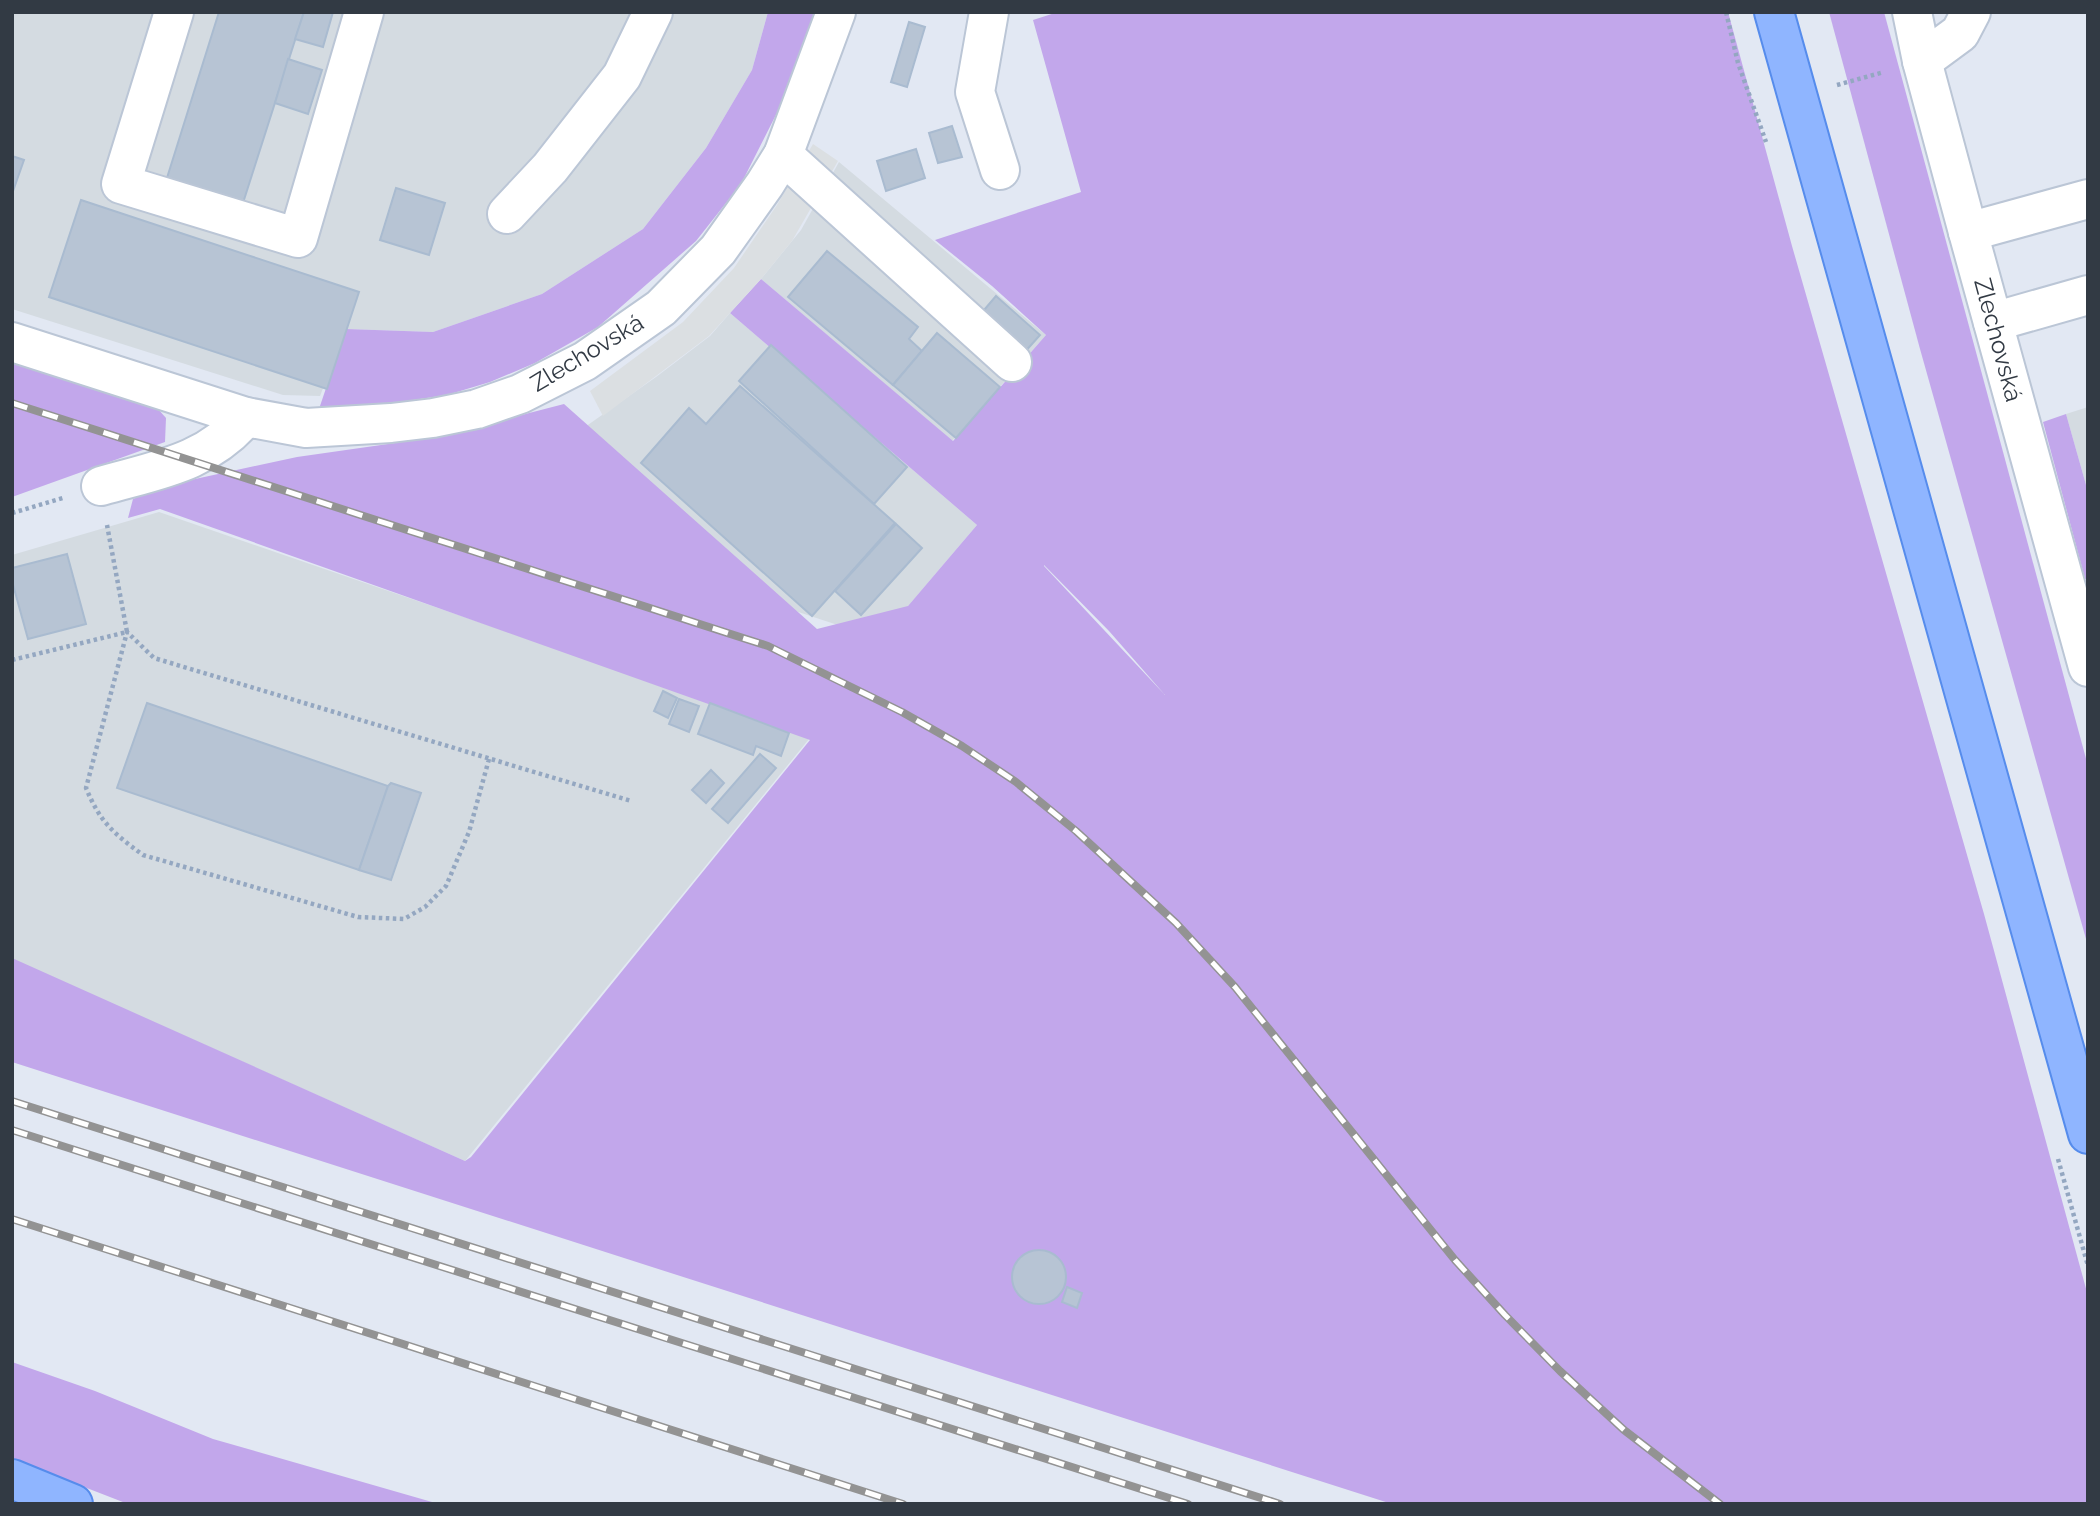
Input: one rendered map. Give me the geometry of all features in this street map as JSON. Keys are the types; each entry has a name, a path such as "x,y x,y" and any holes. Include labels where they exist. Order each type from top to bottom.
{"main road":[{"path":"1774,12 2088,1134"},
{"path":"12,1479 73,1504"}],"street":[{"path":"174,12 121,184 298,238 364,12"},
{"path":"507,214 550,168 622,76 653,12"},
{"name":"Zlechovská","path":"12,342 246,417 306,428 433,418 477,409 520,394 585,361 661,308 718,250 783,155 836,12"},
{"path":"989,12 975,92 1000,170"},
{"name":"Zlechovská","path":"1912,12 1922,61 1993,323 2080,604 2088,667"},
{"path":"1922,61 1960,33 1971,12"},
{"path":"783,155 1012,362"},
{"path":"1968,232 2088,199"},
{"path":"1993,323 2088,295"},
{"path":"101,486 192,459 232,433 246,417"}],"path":[{"path":"1837,85 1922,61"},
{"path":"12,513 101,486 127,632 86,788 95,811 116,835 143,855 358,916 404,919 425,907 446,886 469,832 489,759"},
{"path":"12,660 127,632"},
{"path":"127,632 154,658 631,800"}],"shaded area":[{"path":"12,12 768,12 752,70 706,148 643,229 542,294 433,332 346,329 320,396 283,395 12,309"},
{"path":"768,12 818,12 786,95 741,184 696,241 598,327 535,363 490,382 447,395 325,413 320,406 346,329 433,332 542,294 643,229 706,148 752,70"},
{"path":"1058,12 1728,12 1792,246 1984,914 2088,1296 2088,1504 1392,1504 12,1062 12,958 465,1161 471,1157 810,740 160,509 128,518 133,499 163,486 297,457 437,437 564,404 817,629 908,606 977,525 730,313 761,279 953,441 1046,335 992,286 935,240 1081,192 1033,20","holes":["1044,565 1109,631 1165,695"]},
{"path":"1829,12 1884,12 2088,766 2088,946 1920,349"},
{"path":"813,144 838,161 792,241 709,336 603,416 590,391 683,322 734,268 777,205"},
{"path":"839,162 1046,335 952,441 761,279 801,230"},
{"path":"730,313 977,525 880,639 689,576 541,458 710,336"},
{"path":"12,363 158,409 166,418 165,442 12,497"},
{"path":"2088,407 2088,492 2066,414"},
{"path":"2066,414 2088,492 2088,579 2085,579 2043,422"},
{"path":"159,512 708,701 809,739 465,1161 12,959 12,555"},
{"path":"12,1362 95,1391 213,1439 439,1504 128,1504 12,1459"}],"building":[{"path":"219,12 304,12 242,206 166,181"},
{"path":"304,12 333,12 323,47 295,39"},
{"path":"909,22 925,27 907,87 891,82"},
{"path":"288,59 322,70 308,114 275,103"},
{"path":"952,126 962,157 938,163 929,133"},
{"path":"916,149 925,178 886,191 877,161"},
{"path":"12,156 24,160 12,194"},
{"path":"396,188 445,203 429,255 380,240"},
{"path":"81,200 359,292 327,389 49,297"},
{"path":"827,251 918,327 909,339 922,351 893,385 788,297"},
{"path":"996,296 1040,335 1023,354 979,316"},
{"path":"937,333 1000,387 956,438 893,385"},
{"path":"771,345 907,467 874,504 739,381"},
{"path":"740,386 895,523 812,616 641,463 689,408 706,424"},
{"path":"896,524 922,548 861,615 835,591"},
{"path":"67,554 86,624 28,639 12,581 12,568"},
{"path":"663,691 677,698 668,718 654,711"},
{"path":"679,699 699,706 689,732 669,724"},
{"path":"147,703 388,786 359,870 117,788"},
{"path":"710,703 789,733 781,756 756,746 753,755 698,734"},
{"path":"760,754 776,768 728,823 712,809"},
{"path":"711,770 724,783 706,803 692,790"},
{"path":"391,783 421,793 391,880 359,870"},
{"path":"1039,1250 1058,1258 1066,1277 1058,1296 1039,1304 1020,1296 1012,1277 1020,1258"},
{"path":"1067,1287 1082,1293 1077,1308 1062,1302"}],"railway":[{"path":"12,403 768,646 902,712 962,746 1016,782 1076,831 1176,923 1235,987 1455,1260 1505,1315 1624,1430 1720,1504"},
{"path":"12,1101 1280,1504"},
{"path":"12,1130 1188,1504"},
{"path":"12,1219 903,1504"}]}
